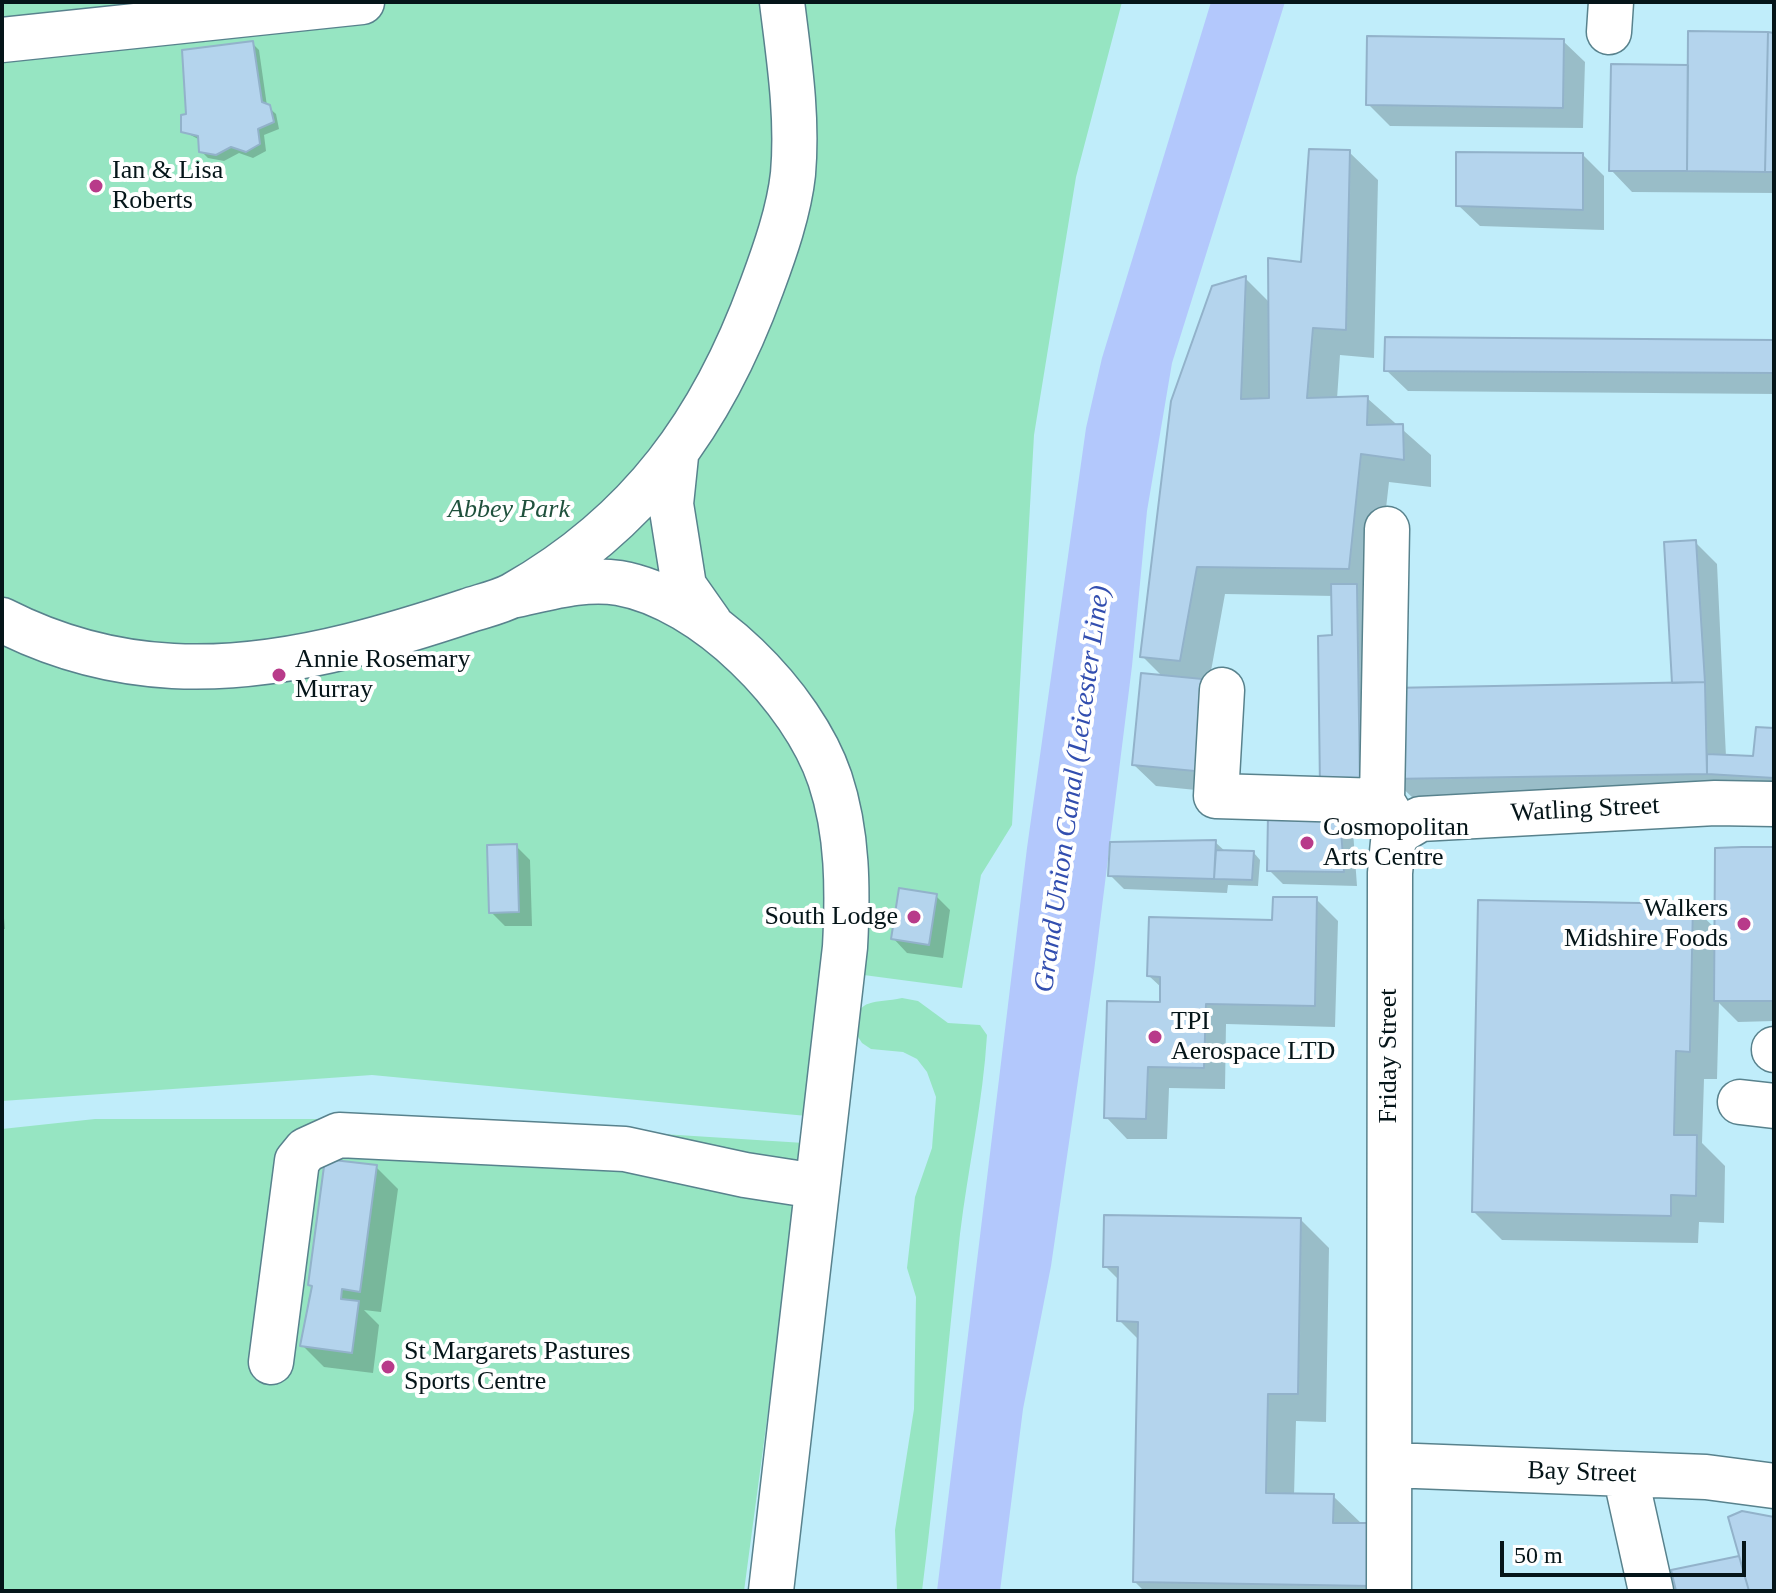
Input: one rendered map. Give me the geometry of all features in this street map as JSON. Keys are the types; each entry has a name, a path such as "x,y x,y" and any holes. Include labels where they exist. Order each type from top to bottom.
{"street":[{"path":"2,40 362,2"},
{"path":"511,596 603,534 676,456 739,351 773,257 793,175 794,92 782,2"},
{"path":"676,456 671,504 684,586 712,625 751,662 785,702 829,776 839,813 848,888 845,947 771,1591"},
{"name":"Friday Street","path":"1387,529 1393,842 1390,873 1389,1591"},
{"path":"2,620 68,648 162,668 286,662 399,634 511,596 574,583 618,583 657,595 712,625"},
{"path":"1222,690 1216,796 1391,816"},
{"name":"Watling Street","path":"1391,816 1420,819 1700,804 1774,804"},
{"path":"271,1362 297,1161 306,1150 339,1135 625,1149 745,1175 816,1186"},
{"name":"Bay Street","path":"1390,1465 1706,1477 1774,1486"},
{"path":"1625,1474 1651,1591"}],"green space":[{"name":"Abbey Park","path":"2,2 1122,2 1076,177 1034,435 1012,825 981,875 962,988 841,972 807,1116 372,1075 2,1101"},
{"path":"902,998 918,1001 948,1023 980,1025 987,1035 960,1234 922,1591 897,1591 895,1530 914,1409 916,1297 907,1268 915,1197 932,1148 936,1097 927,1072 917,1059 903,1052 871,1049 862,1043 853,1029 855,1018 864,1006"},
{"name":"St Margarets Pastures Sports Centre","path":"95,1119 426,1119 804,1143 744,1591 2,1591 2,1129"}],"water":[{"name":"Grand Union Canal (Leicester Line)","path":"1211,2 1285,2 1172,363 1147,511 1132,666 1094,971 1051,1266 1023,1409 1000,1591 937,1591 1027,848 1086,428 1102,358"}],"building":[{"path":"1688,31 1768,32 1765,172 1687,171"},
{"path":"1768,32 1774,33 1774,172 1765,172"},
{"path":"1367,36 1564,39 1563,108 1366,105"},
{"path":"253,41 262,102 270,105 274,122 258,129 260,144 246,152 231,147 216,155 199,152 198,136 181,132 181,115 186,114 182,50"},
{"path":"1611,64 1688,65 1687,171 1609,171"},
{"path":"1309,149 1350,150 1346,330 1313,328 1307,398 1368,396 1367,425 1403,424 1404,460 1361,454 1349,569 1197,567 1180,661 1140,657 1171,401 1212,286 1246,276 1241,399 1269,398 1268,258 1301,262"},
{"path":"1456,152 1583,153 1583,210 1456,206"},
{"path":"1385,337 1774,340 1774,373 1384,371"},
{"path":"1696,540 1705,682 1672,683 1664,542"},
{"path":"1331,584 1357,584 1360,787 1320,788 1318,636 1332,635"},
{"path":"1141,673 1213,680 1205,772 1132,765"},
{"path":"1705,682 1707,774 1390,779 1389,688"},
{"path":"1756,727 1774,728 1774,778 1707,774 1707,754 1753,756"},
{"path":"1268,815 1340,815 1344,872 1267,871"},
{"path":"1216,840 1214,879 1108,876 1110,842"},
{"path":"517,844 519,912 489,913 487,845"},
{"name":"Walkers Midshire Foods","path":"1774,847 1774,1001 1714,1001 1715,848"},
{"path":"1216,850 1254,851 1252,880 1214,879"},
{"name":"South Lodge","path":"899,888 937,894 929,945 891,939"},
{"name":"TPI Aerospace LTD","path":"1273,897 1317,897 1315,1006 1206,1004 1204,1068 1148,1067 1146,1119 1104,1118 1107,1001 1160,1002 1160,977 1147,976 1149,917 1272,920"},
{"path":"1478,900 1693,904 1690,1052 1676,1051 1674,1135 1697,1135 1696,1196 1671,1195 1671,1216 1472,1212"},
{"path":"325,1159 377,1165 360,1292 342,1289 341,1299 359,1301 352,1353 300,1346 312,1286 308,1285"},
{"path":"1104,1215 1301,1218 1298,1394 1268,1394 1266,1493 1334,1494 1333,1523 1372,1523 1371,1586 1133,1582 1138,1322 1117,1321 1118,1267 1103,1267"},
{"path":"1742,1511 1774,1517 1774,1591 1749,1591 1728,1517"},
{"path":"1739,1556 1749,1591 1676,1591 1671,1570"}],"place":[{"name":"Ian & Lisa Roberts","path":"96,186"},
{"name":"Annie Rosemary Murray","path":"279,675"},
{"name":"Cosmopolitan Arts Centre","path":"1307,843"},
{"name":"South Lodge","path":"914,917"},
{"name":"Walkers Midshire Foods","path":"1744,924"},
{"name":"TPI Aerospace LTD","path":"1155,1037"},
{"name":"St Margarets Pastures Sports Centre","path":"388,1367"}]}
